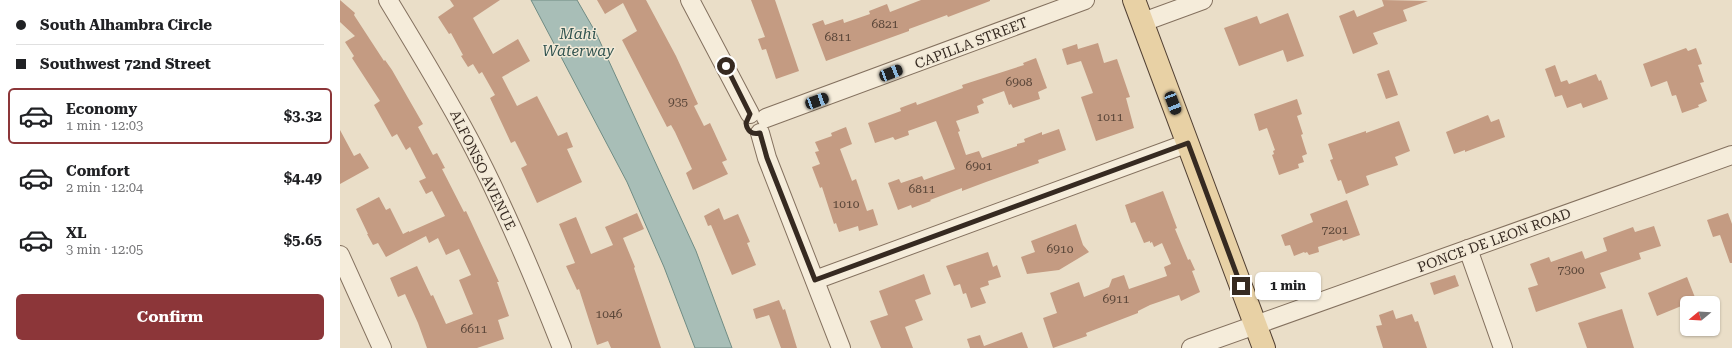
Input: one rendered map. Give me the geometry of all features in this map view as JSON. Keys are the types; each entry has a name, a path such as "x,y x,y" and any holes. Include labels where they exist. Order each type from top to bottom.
{"main road":[{"path":"1134,0 1264,348"}],"street":[{"name":"ALFONSO AVENUE","path":"388,0 442,90 480,160 518,241 562,348"},
{"path":"690,0 759,122 767,158 841,348"},
{"name":"CAPILLA STREET","path":"759,122 1085,0"},
{"path":"1142,22 1203,0"},
{"path":"815,280 1188,143"},
{"name":"PONCE DE LEON ROAD","path":"1192,348 1732,156"},
{"path":"1468,249 1503,348"},
{"path":"340,255 382,348"}],"water":[{"name":"Mahi Waterway","path":"531,0 577,0 596,33 696,251 732,348 695,348 664,267 627,182"}],"building":[{"path":"340,0 355,13 354,15 384,61 385,60 392,70 423,124 418,127 433,155 437,153 445,168 442,169 464,212 466,211 499,282 497,282 509,316 498,320 504,339 477,348 427,348 405,294 398,297 390,278 417,266 431,296 433,295 446,324 473,314 459,280 471,275 459,249 446,255 438,238 429,243 426,236 386,257 378,243 373,245 367,234 356,209 379,197 386,210 390,208 403,234 445,216 432,191 426,194 419,181 426,178 410,147 406,150 397,134 392,137 374,105 380,101 352,58 354,56 345,42 355,36 340,22"},
{"path":"450,0 500,0 473,18 493,54 518,39 530,61 502,77 517,106 537,96 558,136 567,132 573,147 567,149 582,182 537,203 521,168 527,165 515,141 511,143 490,98 495,95 482,72 479,74 473,64 468,67 461,56 463,55 451,33 449,34 438,17 454,6"},
{"path":"597,0 646,0 676,56 698,104 694,106 704,126 710,123 727,160 722,162 728,174 693,190 686,173 692,169 675,132 671,125 667,127 622,40 637,31 623,3 605,14"},
{"path":"751,0 775,0 799,71 776,79 766,49 762,50 758,39 765,37"},
{"path":"921,0 990,1 948,17 947,15 909,29 909,31 826,61 812,24 823,20 825,25 843,19 844,23 870,14 869,11 887,4 890,12"},
{"path":"1382,0 1428,1 1403,10 1407,21 1373,33 1378,44 1353,54 1339,16 1354,10 1357,17 1384,6"},
{"path":"1288,13 1304,56 1287,62 1283,50 1239,66 1224,28 1257,16 1260,24"},
{"path":"1098,43 1104,63 1117,59 1130,97 1126,98 1134,128 1096,141 1081,97 1093,93 1081,61 1067,65 1062,49 1077,44 1078,49"},
{"path":"1686,48 1688,51 1696,48 1702,64 1698,65 1704,82 1700,83 1707,101 1698,105 1699,107 1682,113 1676,95 1672,96 1667,81 1651,87 1643,64"},
{"path":"1036,58 1047,88 1038,92 1040,99 1013,108 1011,104 1009,105 1004,91 982,99 984,103 977,106 979,113 956,121 960,131 958,132 966,155 979,151 982,158 1017,146 1017,144 1025,142 1024,139 1042,132 1042,135 1059,129 1066,150 1038,160 1039,163 962,191 962,188 912,208 911,205 898,210 888,183 899,179 901,183 922,176 924,180 955,169 936,121 908,131 909,135 895,140 893,137 875,143 868,123 901,111 900,108 916,102 917,105 963,88 962,85 1024,65 1023,63"},
{"path":"1555,65 1561,82 1567,80 1569,84 1596,74 1599,81 1601,80 1608,99 1583,108 1581,103 1567,108 1562,95 1555,97 1545,69"},
{"path":"1389,70 1398,95 1386,99 1377,74"},
{"path":"1297,99 1302,114 1297,116 1303,134 1301,135 1307,154 1302,156 1304,162 1298,164 1299,168 1279,175 1272,155 1274,154 1273,151 1275,150 1267,128 1259,131 1254,114"},
{"path":"1488,115 1491,122 1499,119 1505,137 1465,152 1465,150 1454,154 1446,132"},
{"path":"1399,121 1410,151 1395,157 1398,165 1366,176 1369,185 1346,194 1341,180 1338,181 1330,160 1333,159 1328,144 1366,131 1366,133"},
{"path":"846,127 852,144 840,149 852,181 856,179 867,211 873,209 878,225 859,231 858,226 839,232 836,223 834,224 822,187 820,188 812,167 820,164 815,152 819,151 815,142 832,136 831,133"},
{"path":"340,130 354,156 360,153 369,168 340,184"},
{"path":"1163,191 1177,228 1175,229 1188,260 1190,259 1195,270 1192,271 1200,292 1181,301 1179,295 1150,305 1138,311 1138,313 1086,333 1087,336 1053,348 1043,318 1057,313 1050,293 1079,282 1084,297 1109,287 1112,279 1124,275 1129,289 1167,276 1164,267 1171,264 1162,243 1154,247 1150,241 1144,243 1135,222 1131,223 1125,205"},
{"path":"1347,200 1360,235 1318,247 1319,252 1309,255 1307,252 1304,252 1294,256 1290,245 1285,246 1281,235 1313,222 1310,214"},
{"path":"719,208 724,220 738,214 750,242 747,243 756,265 732,275 711,225 708,226 704,216"},
{"path":"637,213 644,229 623,238 635,267 634,268 661,348 611,348 608,341 597,345 579,289 577,290 566,266 575,263 559,224 576,217 591,254 613,245 605,227"},
{"path":"1728,213 1732,224 1732,263 1730,263 1720,235 1713,237 1707,220"},
{"path":"1076,224 1083,245 1089,252 1059,270 1027,274 1021,257 1035,252 1031,241"},
{"path":"1654,226 1661,246 1639,253 1641,259 1600,273 1606,288 1536,312 1528,288 1538,285 1530,264 1549,257 1551,262 1582,251 1585,259 1607,251 1603,238 1633,227 1635,232"},
{"path":"988,252 993,267 997,265 1001,277 988,281 989,285 980,288 986,303 971,308 966,293 963,294 960,284 954,286 946,266"},
{"path":"924,274 931,294 915,300 923,320 905,327 913,348 881,348 870,321 888,315 879,291"},
{"path":"1455,275 1459,286 1434,295 1430,283"},
{"path":"1687,277 1694,296 1680,296 1680,307 1657,316 1648,293"},
{"path":"779,300 783,310 785,309 797,348 781,348 769,315 756,319 753,309"},
{"path":"1622,309 1634,348 1587,348 1578,323"},
{"path":"1393,310 1396,319 1412,314 1415,322 1418,321 1427,348 1383,348 1376,326 1382,325 1379,315"},
{"path":"1022,332 1028,348 970,348 967,339 980,335 984,346"}],"route":[{"path":"726,66 750,114 746,119 746,126 750,132 757,134 760,133 767,158 815,280 1188,143 1241,286"}]}
